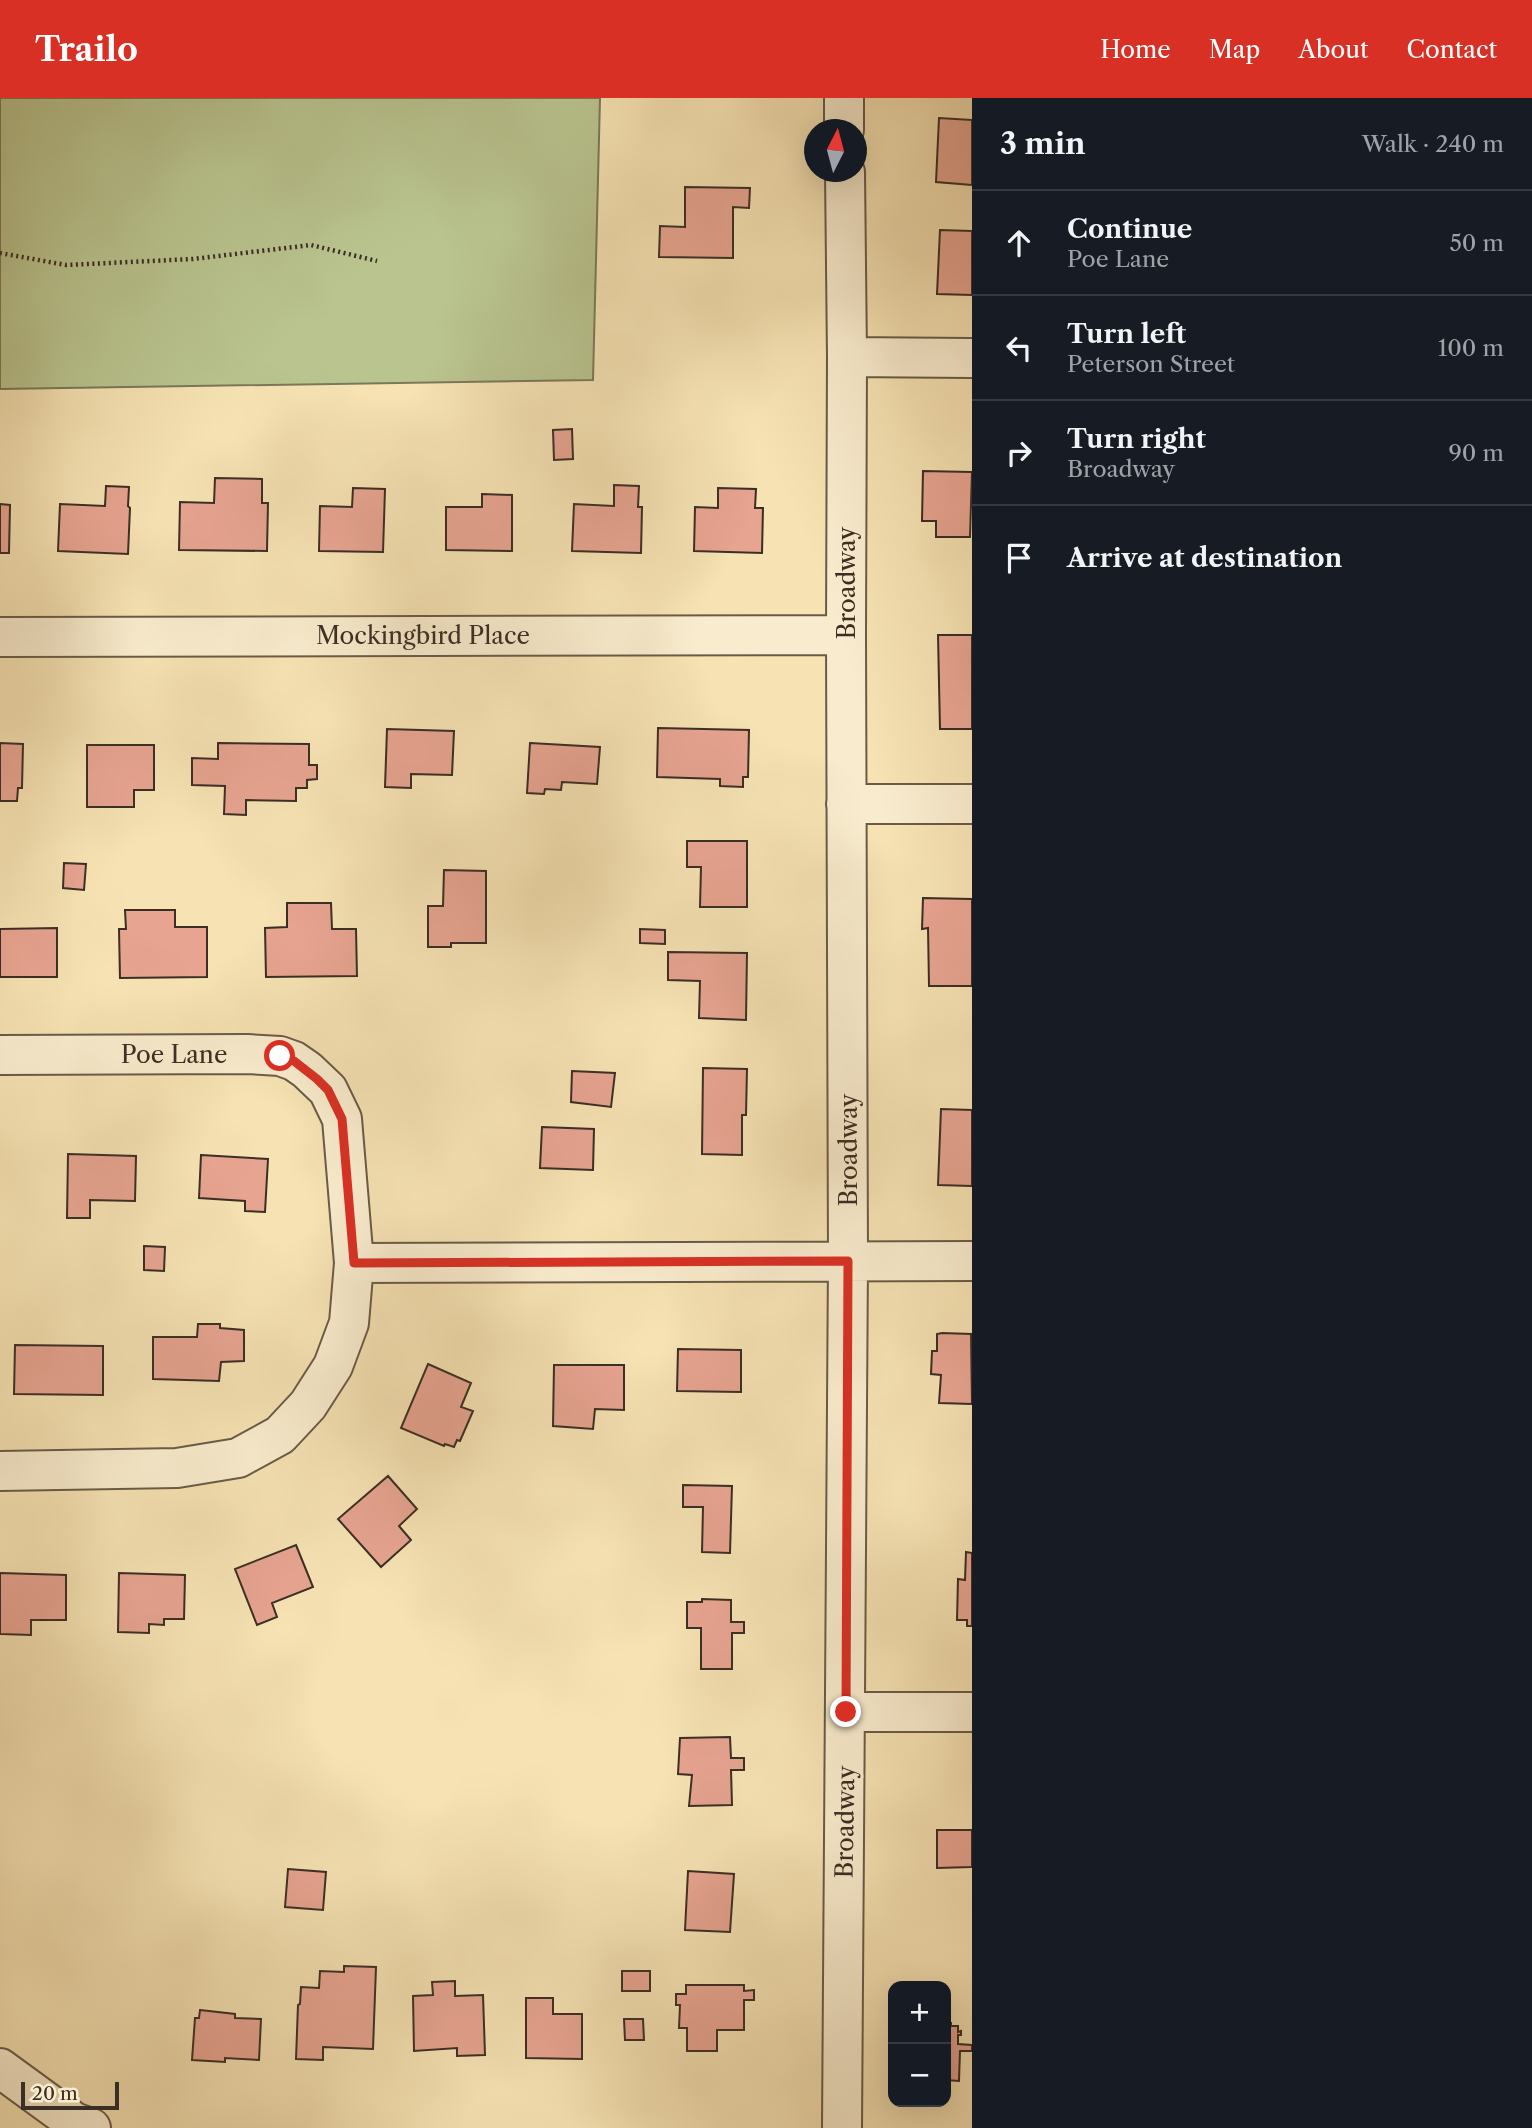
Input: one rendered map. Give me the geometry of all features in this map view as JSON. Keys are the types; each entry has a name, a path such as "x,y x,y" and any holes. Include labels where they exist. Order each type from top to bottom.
{"street":[{"path":"844,98 845,119"},
{"name":"Broadway","path":"842,2128 848,1261 845,182"},
{"path":"847,357 972,358"},
{"name":"Mockingbird Place","path":"0,637 846,635"},
{"path":"846,804 972,804"},
{"name":"Poe Lane","path":"0,1055 247,1054 280,1056 294,1061 328,1090 342,1119 354,1263 349,1323 333,1366 308,1405 280,1435 238,1458 177,1468 0,1471"},
{"path":"354,1263 972,1261"},
{"path":"846,1712 972,1712"},
{"path":"0,2068 74,2122 91,2128"}],"path":[{"path":"0,253 66,265 194,259 311,245 376,261"}],"green space":[{"path":"0,98 600,98 593,380 0,389"}],"building":[{"path":"939,118 972,120 972,185 936,182"},
{"path":"685,187 750,188 749,208 733,207 733,258 659,257 660,226 685,227"},
{"path":"940,230 972,231 972,295 937,294"},
{"path":"572,429 573,459 554,460 553,430"},
{"path":"923,471 972,472 970,537 936,537 936,521 922,521"},
{"path":"215,478 262,479 262,503 268,503 267,551 179,550 180,502 214,503"},
{"path":"614,485 639,486 638,507 642,507 641,553 572,551 574,504 614,506"},
{"path":"106,486 129,487 128,554 58,551 60,504 105,506"},
{"path":"353,488 385,489 383,552 319,551 320,506 352,507"},
{"path":"718,488 756,489 755,508 763,508 762,553 694,551 695,507 718,508"},
{"path":"482,494 512,495 512,551 446,550 446,507 482,507"},
{"path":"0,504 10,505 9,553 0,553"},
{"path":"938,635 972,635 972,729 940,729"},
{"path":"658,728 749,730 748,777 743,777 743,787 720,786 720,779 657,777"},
{"path":"387,729 454,731 452,775 411,774 411,788 385,787"},
{"path":"0,743 23,744 22,788 18,788 17,801 0,801"},
{"path":"218,743 309,744 309,765 317,765 317,779 307,780 307,788 296,788 296,801 246,800 246,815 224,814 225,786 192,785 192,758 218,759"},
{"path":"530,743 600,747 597,784 562,782 561,790 545,789 544,794 527,793"},
{"path":"87,745 154,745 154,790 134,790 134,807 87,807"},
{"path":"687,841 747,841 747,907 700,907 701,867 687,867"},
{"path":"64,863 86,864 84,890 63,888"},
{"path":"444,870 486,871 486,943 451,943 451,947 428,947 428,906 443,906"},
{"path":"923,898 972,899 972,986 929,986 928,928 922,929"},
{"path":"287,903 331,903 332,929 356,929 357,976 266,977 265,928 287,927"},
{"path":"125,910 175,910 175,927 207,927 207,977 120,978 119,929 126,929"},
{"path":"57,928 57,977 0,977 0,929"},
{"path":"640,929 665,930 665,944 640,943"},
{"path":"668,952 747,953 746,1020 699,1018 700,981 668,980"},
{"path":"703,1068 747,1069 746,1115 742,1115 742,1155 702,1154"},
{"path":"572,1071 615,1073 611,1107 571,1102"},
{"path":"941,1109 972,1110 972,1186 938,1185"},
{"path":"542,1127 594,1129 593,1170 540,1168"},
{"path":"68,1154 136,1156 135,1201 90,1200 90,1218 67,1218"},
{"path":"201,1155 268,1159 265,1212 245,1211 245,1201 199,1198"},
{"path":"144,1246 165,1247 164,1271 144,1270"},
{"path":"198,1324 220,1324 220,1328 244,1330 244,1361 221,1362 219,1381 153,1379 153,1337 197,1337"},
{"path":"937,1334 971,1334 972,1404 939,1403 941,1375 931,1374 932,1351 937,1351"},
{"path":"15,1345 103,1346 103,1395 14,1394"},
{"path":"678,1349 741,1350 741,1392 677,1391"},
{"path":"428,1364 471,1383 461,1407 473,1411 460,1441 457,1440 454,1447 444,1446 401,1428"},
{"path":"554,1365 624,1365 624,1410 595,1409 593,1429 553,1426"},
{"path":"388,1476 417,1509 399,1526 411,1540 381,1567 338,1519"},
{"path":"683,1485 732,1486 730,1553 702,1552 703,1507 683,1507"},
{"path":"296,1545 313,1587 272,1603 277,1617 257,1625 235,1569"},
{"path":"966,1552 972,1553 972,1626 967,1626 967,1620 957,1620 958,1579 965,1580"},
{"path":"0,1573 66,1575 66,1620 31,1620 31,1635 0,1634"},
{"path":"119,1573 185,1575 184,1619 164,1619 164,1625 149,1624 149,1633 118,1632"},
{"path":"702,1599 731,1600 731,1622 744,1622 744,1633 732,1633 732,1669 701,1669 701,1628 687,1628 687,1602 702,1602"},
{"path":"730,1737 731,1758 744,1758 744,1770 731,1770 732,1805 689,1806 692,1775 678,1774 680,1738"},
{"path":"937,1830 972,1830 972,1867 937,1868"},
{"path":"288,1869 326,1872 323,1910 285,1907"},
{"path":"688,1871 734,1874 730,1932 685,1930"},
{"path":"344,1966 376,1967 373,2049 323,2047 323,2060 296,2059 301,1987 319,1988 320,1971 344,1972"},
{"path":"622,1971 650,1971 650,1991 622,1991"},
{"path":"455,1981 455,1996 483,1995 485,2055 457,2056 457,2048 414,2051 413,1996 433,1995 432,1982"},
{"path":"686,1985 744,1985 744,1991 754,1990 754,2000 744,2000 744,2030 717,2030 717,2051 687,2051 687,2028 679,2028 680,2005 676,2005 676,1994 686,1994"},
{"path":"526,1998 553,1998 553,2014 582,2014 582,2059 526,2058"},
{"path":"200,2010 235,2014 235,2018 261,2019 259,2060 192,2060 195,2018 199,2018"},
{"path":"624,2019 643,2019 644,2040 625,2040"},
{"path":"951,2026 958,2026 958,2032 961,2031 958,2044 972,2045 972,2051 960,2051 959,2081 951,2080"}],"route":[{"path":"280,1056 307,1070 328,1090 342,1119 354,1263 848,1261 846,1712"}]}
